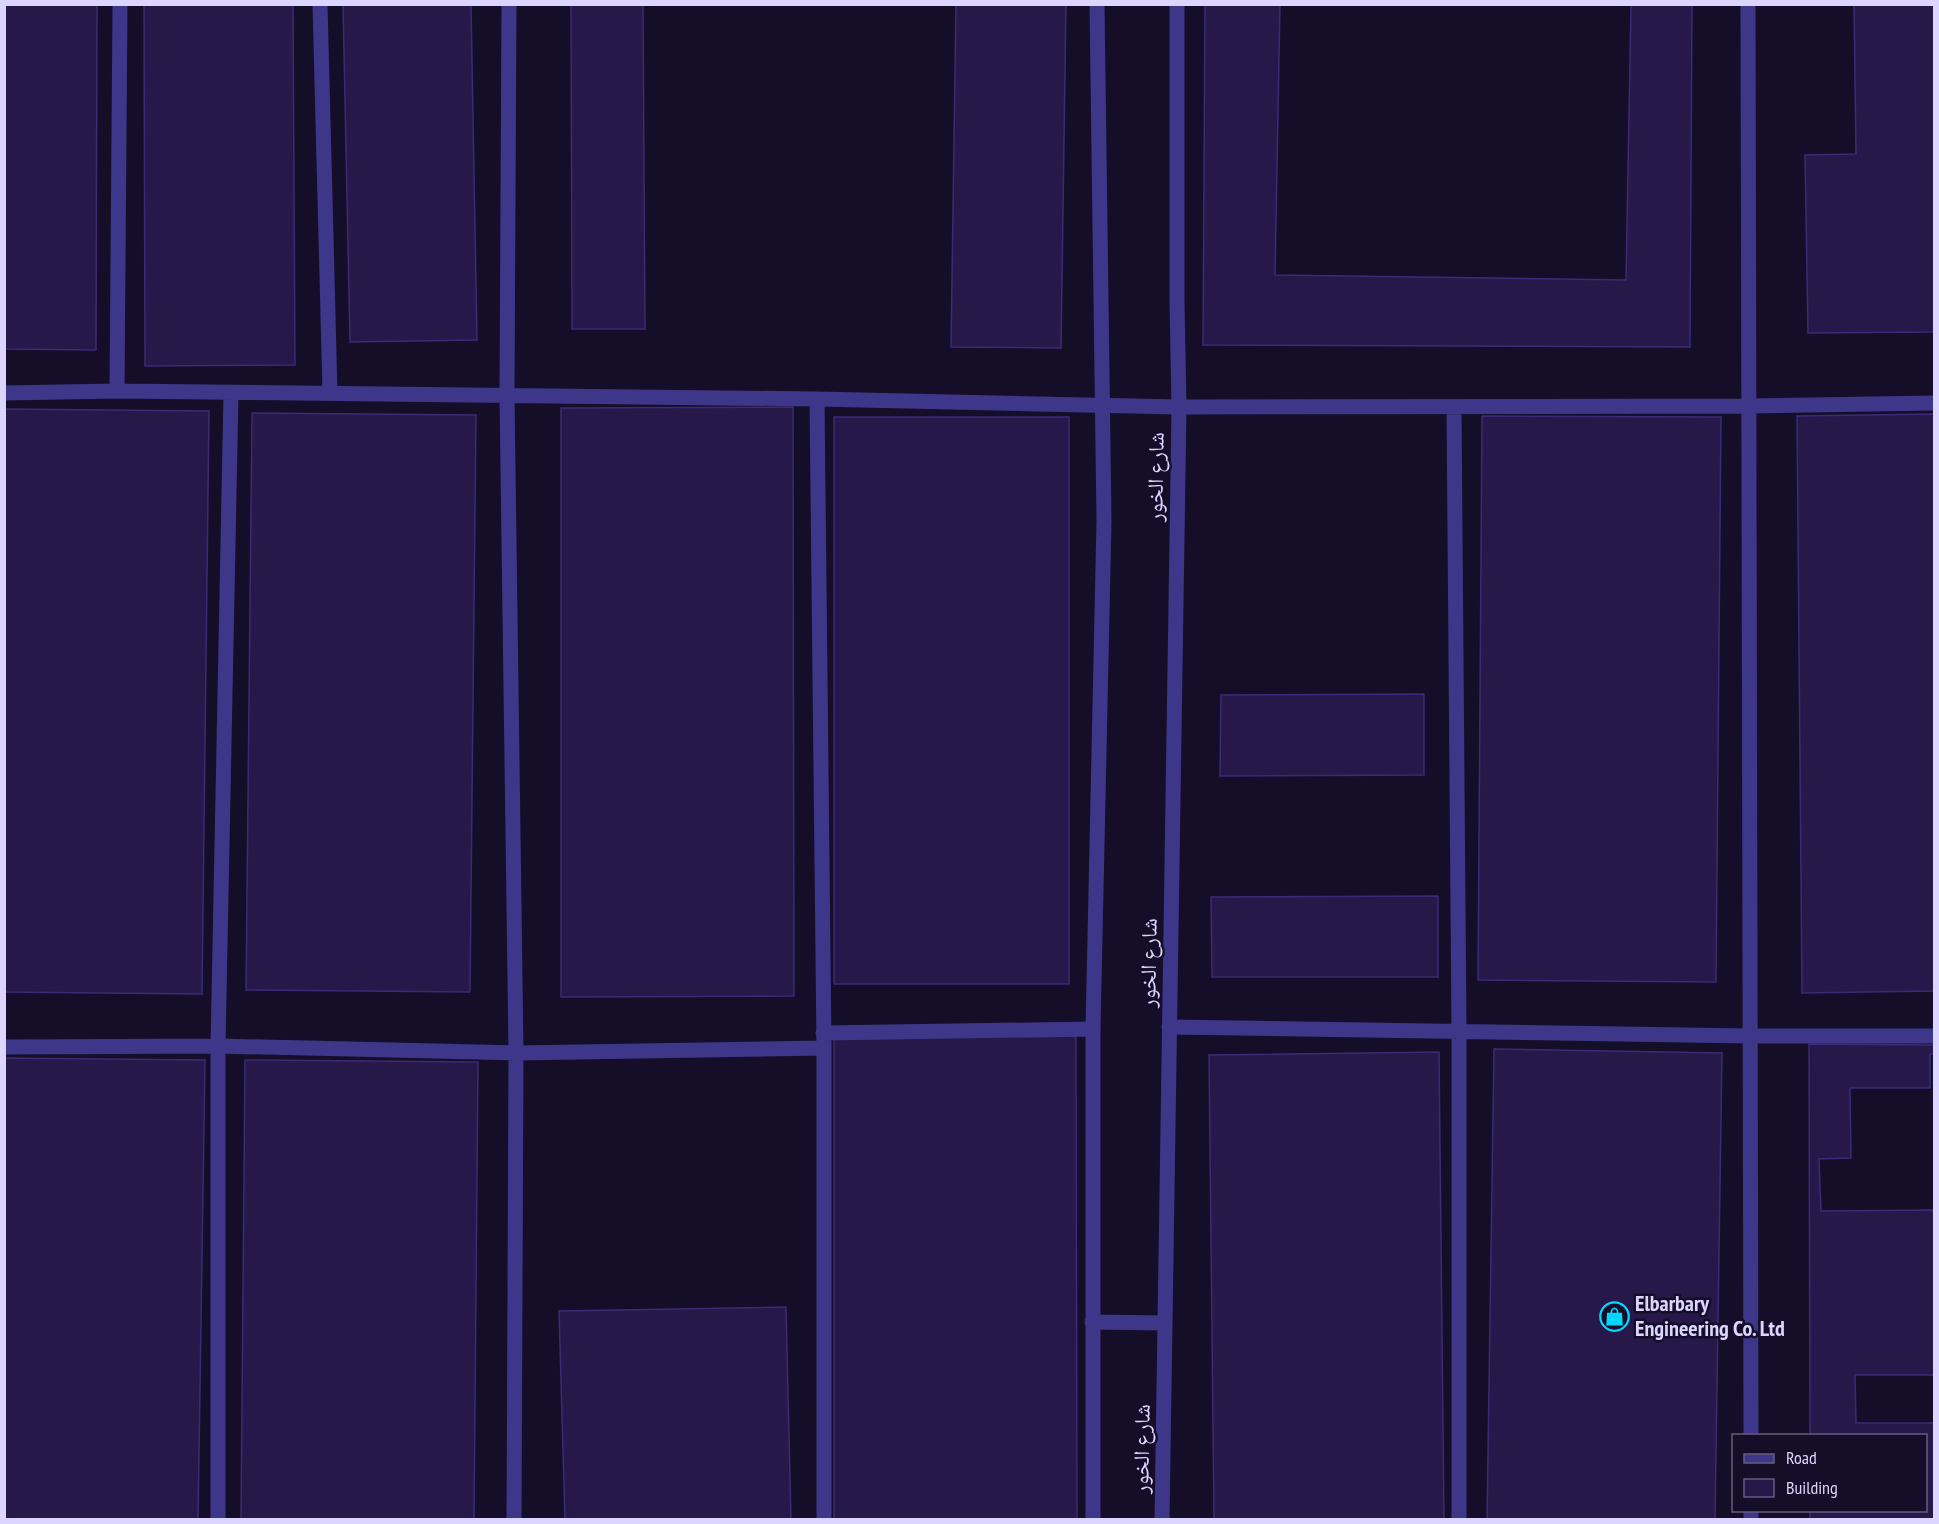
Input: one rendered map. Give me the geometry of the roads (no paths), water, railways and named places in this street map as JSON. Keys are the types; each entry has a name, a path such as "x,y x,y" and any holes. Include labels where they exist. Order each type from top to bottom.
{"street":[{"path":"117,391 120,4"},
{"path":"320,4 330,393"},
{"path":"509,4 507,395 516,1053 513,1520"},
{"path":"1093,1520 1093,1029 1104,522 1097,4"},
{"name":"شارع الخور","path":"1162,1520 1179,407 1177,4"},
{"path":"1748,4 1751,1434"},
{"path":"4,393 117,391 507,395 1179,407 1749,406 1935,403"},
{"path":"218,1520 218,1046 231,393"},
{"path":"817,399 824,1040 824,1520"},
{"path":"1454,407 1459,1032 1459,1520"},
{"path":"1169,1027 1750,1036 1935,1036"},
{"path":"4,1047 218,1046 516,1053 1093,1029"},
{"path":"1092,1322 1165,1323"}],"place":[{"name":"Elbarbary Engineering Co. Ltd","path":"1614,1316"}]}
